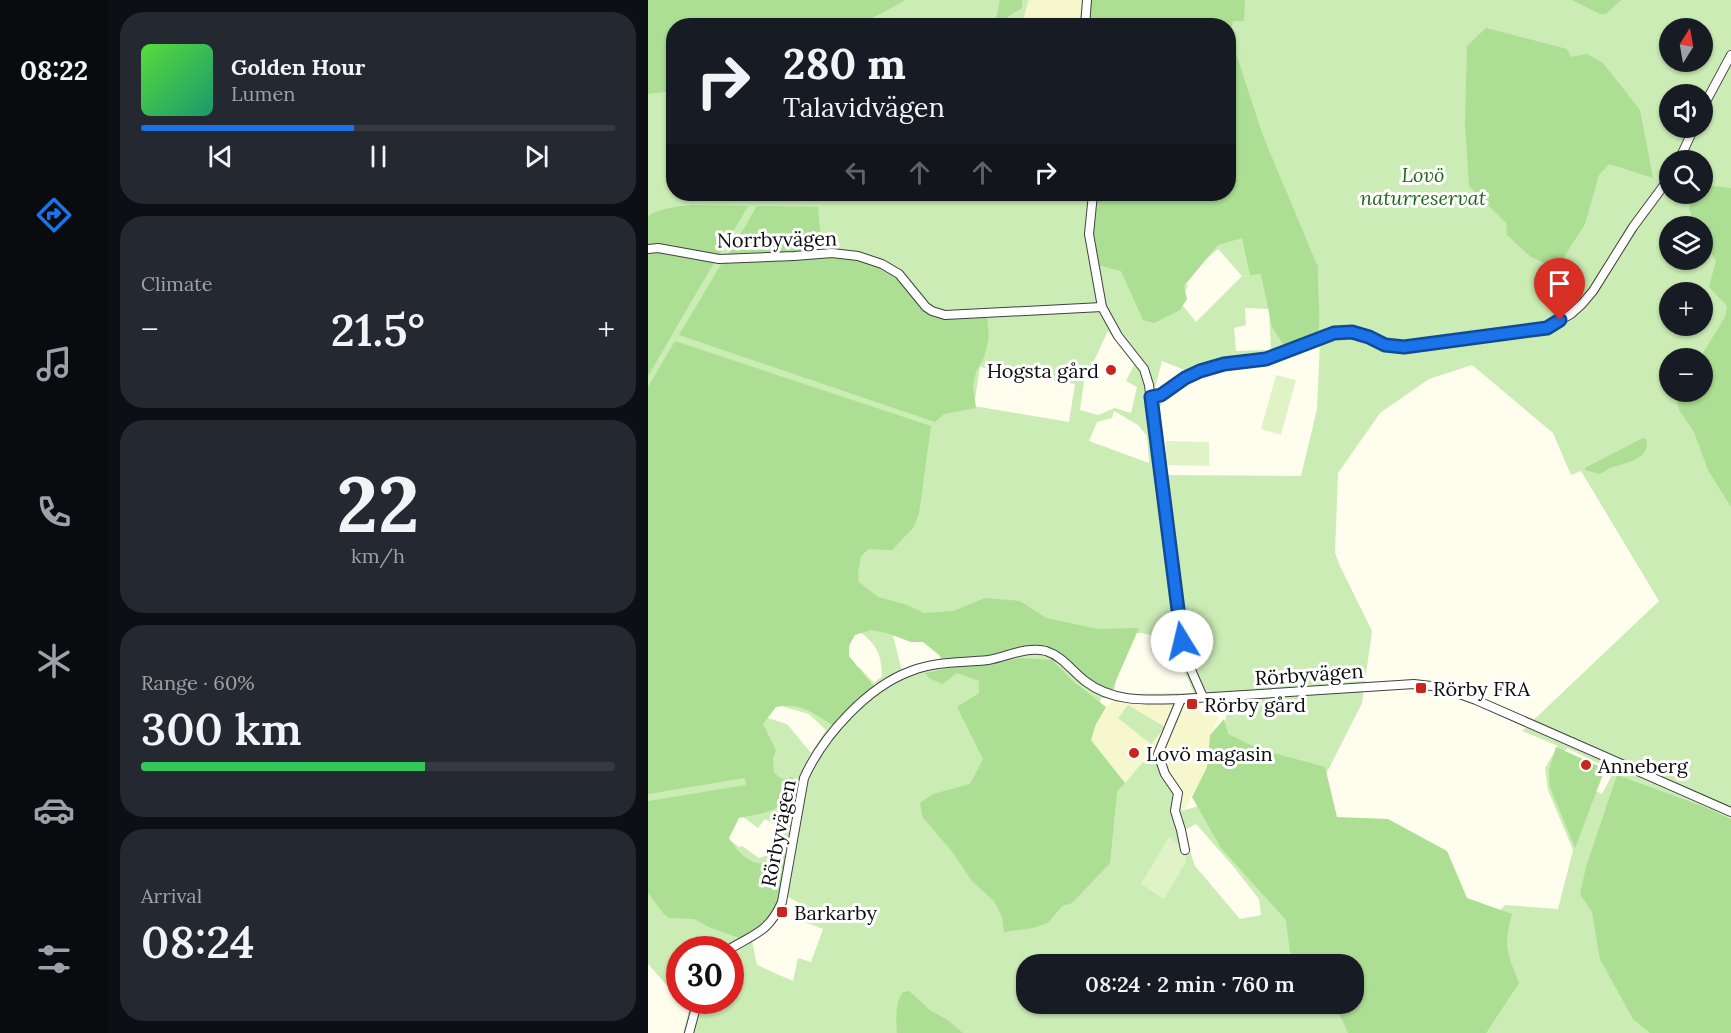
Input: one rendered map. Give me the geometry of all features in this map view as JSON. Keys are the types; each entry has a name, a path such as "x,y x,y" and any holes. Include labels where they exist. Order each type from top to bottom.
{"street":[{"path":"1086,18 1087,0"},
{"path":"1713,89 1731,55"},
{"path":"1151,397 1161,395 1185,378 1200,371 1224,364 1266,359 1334,333 1352,332 1385,345 1404,347 1547,328 1571,314 1588,298 1633,227 1659,192"},
{"path":"1092,201 1089,234 1102,307 1118,336 1144,369 1149,385 1179,632 1184,654 1203,697"},
{"name":"Norrbyvägen","path":"648,249 658,248 719,259 832,253 858,256 882,264 899,274 926,307 945,315 1102,307"},
{"name":"Rörbyvägen","path":"744,941 771,922 782,902 804,778 834,730 876,690 911,670 951,662 991,659 1032,650 1054,654 1094,687 1108,694 1143,700 1423,684 1440,687 1465,695 1731,812"},
{"path":"1181,699 1158,754 1165,774 1178,793 1175,811 1185,850"},
{"path":"689,1033 694,1014"}],"green space":[{"name":"Lovö naturreservat","path":"648,0 1031,0 1028,1 1024,18 666,18 666,201 1236,201 1236,18 1080,18 1082,0 1731,0 1731,1033 683,1033 688,1014 744,1014 744,936 666,936 666,984 648,964","holes":["1218,249 1242,276 1196,322 1177,298 1188,287 1183,279","1245,308 1269,309 1271,351 1236,351 1234,328 1246,325","1108,331 1134,365 1126,381 1137,387 1131,413 1115,408 1098,415 1080,410 1084,382","1320,341 1317,409 1301,476 1164,475 1157,412 1164,399 1184,381 1229,364","1162,361 1192,373 1162,393 1155,388","1472,365 1553,433 1571,475 1581,471 1659,601 1522,731 1558,746 1545,768 1548,790 1573,850 1558,909 1505,905 1462,952 1315,796 1362,703 1372,631 1335,553 1338,473 1380,413 1429,379","980,367 1075,384 1069,422 974,406","1114,411 1138,425 1147,436 1149,463 1089,441 1097,422 1112,418","852,624 878,652 882,676 874,683 860,668 826,652","920,628 937,644 940,659 902,671 893,636","1142,633 1176,641 1181,664 1194,693 1127,694 1114,691 1125,634","1101,698 1131,699 1135,704 1197,700 1229,704 1207,803 1182,811 1168,777 1155,756 1149,756 1125,783 1090,741","767,702 809,714 826,730 811,753 787,724 765,717","1567,748 1614,771 1602,794 1554,771","734,810 758,828 765,819 782,828 780,851 759,858 742,846 739,847 718,831","1196,824 1259,899 1261,915 1240,919 1195,866 1183,831","785,895 809,909 802,921 823,929 811,962 798,958 793,981 757,965 752,941 771,928 781,910"]},
{"path":"648,0 906,0 872,18 666,18 666,92 648,94"},
{"path":"1000,0 1022,0 1022,8 1006,18 996,18"},
{"path":"1022,0 1082,0 1080,18 1004,18"},
{"path":"1090,0 1245,0 1244,21 1236,21 1236,18 1089,18"},
{"path":"1572,0 1621,0 1606,14 1600,14"},
{"path":"1486,28 1567,49 1571,57 1587,54 1603,63 1640,110 1653,178 1609,164 1599,175 1585,224 1557,268 1531,257 1507,235 1506,223 1469,186 1465,124 1467,46"},
{"path":"1236,53 1263,136 1318,267 1318,335 1285,347 1272,327 1261,274 1250,275 1242,238 1218,245 1184,286 1187,299 1180,310 1154,323 1143,320 1121,271 1097,265 1093,233 1097,201 1236,201"},
{"path":"1713,186 1731,188 1731,507 1708,470 1694,432 1679,410 1677,402 1713,402 1713,348 1706,348 1725,317 1727,306 1713,291 1713,282 1710,282 1716,261 1713,256 1713,216 1692,216 1690,204 1713,204"},
{"path":"693,205 748,206 718,257 648,246 648,216 664,209"},
{"path":"757,206 818,207 822,252 727,257"},
{"path":"648,252 715,261 648,376"},
{"path":"832,255 866,261 889,271 905,284 927,313 934,316 987,316 989,338 973,385 976,408 944,414 935,422 679,335 723,261"},
{"path":"675,341 931,426 919,513 914,527 892,550 869,549 861,556 859,582 878,597 907,605 924,613 953,611 985,598 1020,601 1046,618 1098,629 1139,628 1111,692 1100,688 1057,651 1047,648 1028,646 982,657 944,659 923,642 911,642 871,630 855,635 849,646 849,656 875,688 833,725 800,707 793,706 776,707 763,724 776,750 773,758 774,773 782,779 792,777 797,781 794,801 764,813 739,818 729,838 739,852 753,862 764,863 782,854 786,855 778,902 769,920 744,938 709,927 694,919 669,918 648,893 648,801 746,785 745,778 648,794 648,387"},
{"path":"1276,375 1296,380 1281,435 1261,429"},
{"path":"1643,438 1646,439 1647,445 1645,451 1637,459 1610,468 1600,474 1585,470 1585,468"},
{"path":"1166,441 1209,442 1209,466 1165,465"},
{"path":"1022,658 1052,660 1075,683 1106,707 1096,724 1091,740 1125,783 1117,792 1110,863 1072,903 1062,906 1048,923 1033,928 1004,932 1002,917 994,901 972,881 951,850 923,818 920,803 933,794 970,784 983,759 957,707 979,693 979,681 957,673 942,684 929,678 925,673"},
{"name":"Rörby gård","path":"1114,701 1186,703 1200,711 1219,717 1210,735 1207,767 1184,811 1125,783 1091,740 1096,724 1106,707"},
{"path":"1128,705 1165,727 1151,744 1118,718"},
{"path":"1224,719 1228,734 1259,749 1325,767 1337,817 1388,819 1447,851 1467,898 1512,914 1507,942 1519,983 1486,1033 1348,1033 1339,1014 1364,1014 1364,954 1292,954 1290,952 1286,920 1221,848 1192,797 1207,767 1210,735"},
{"path":"1556,747 1605,769 1575,848 1550,787 1549,770"},
{"path":"1617,775 1705,807 1731,819 1731,1033 1650,1033 1633,1019 1600,959 1592,912 1580,894 1586,867"},
{"path":"1169,837 1184,848 1186,862 1164,899 1141,884"},
{"path":"909,991 931,1011 946,1019 963,1033 897,1033 897,1006 903,992"}],"place":[{"name":"Hogsta gård","path":"1111,370"},
{"name":"Rörby FRA","path":"1421,688"},
{"name":"Rörby gård","path":"1192,704"},
{"name":"Lovö magasin","path":"1134,753"},
{"name":"Anneberg","path":"1586,765"},
{"name":"Barkarby","path":"782,912"}],"route":[{"path":"1182,641 1179,632 1151,397 1161,395 1185,378 1200,371 1224,364 1266,359 1334,333 1352,332 1385,345 1404,347 1547,328 1560,320"}]}
